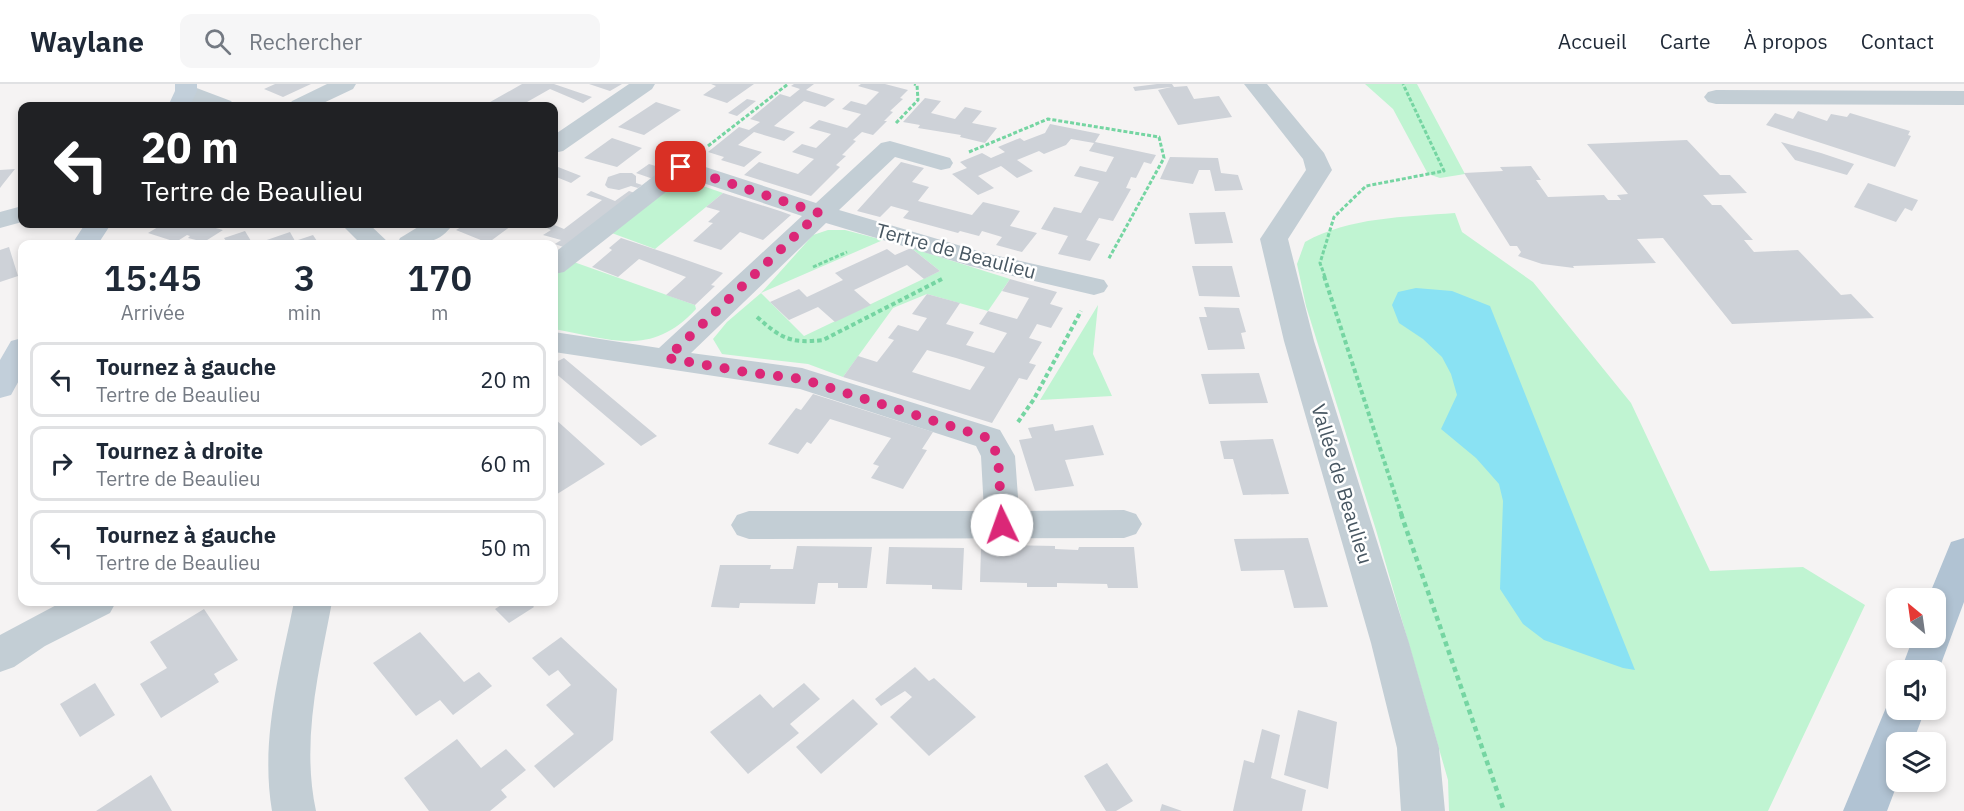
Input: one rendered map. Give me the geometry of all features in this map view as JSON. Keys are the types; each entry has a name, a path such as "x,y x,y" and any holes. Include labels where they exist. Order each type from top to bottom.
{"main road":[{"path":"0,387 18,355"},
{"path":"1946,600 1964,552"},
{"path":"1865,811 1901,720"}],"street":[{"path":"308,102 345,84"},
{"path":"558,143 644,84"},
{"name":"Vallée de Beaulieu","path":"1255,84 1315,158 1319,170 1274,239 1299,341 1390,643 1415,736 1423,811"},
{"path":"184,94 210,102"},
{"path":"1716,97 1964,98"},
{"path":"667,358 890,148 941,163"},
{"path":"558,263 681,167"},
{"name":"Tertre de Beaulieu","path":"681,167 819,213 980,260 1094,286"},
{"path":"0,220 18,215"},
{"path":"358,228 372,240"},
{"path":"416,240 434,228"},
{"path":"558,343 802,379 988,438 998,456 1002,525"},
{"path":"749,525 1124,524"},
{"path":"0,656 16,636 87,606"},
{"path":"294,811 290,798 289,732 313,606"}],"path":[{"path":"681,167 788,84"},
{"path":"890,148 884,136 918,100 917,85 914,84"},
{"path":"1403,84 1444,171 1366,186 1334,217 1320,263 1395,497 1504,811"},
{"path":"941,163 1048,119 1159,137 1164,158"},
{"path":"732,297 785,341 802,343 823,340 980,260"}],"green space":[{"path":"1365,84 1417,84 1465,174 1440,178 1428,174 1393,109"},
{"path":"680,178 723,193 655,249 609,232"},
{"path":"1455,213 1462,232 1533,282 1631,403 1710,571 1803,567 1865,605 1768,811 1449,811 1448,780 1376,530 1306,306 1297,264 1305,242 1340,227 1397,217"},
{"path":"828,230 845,230 883,240 761,293 813,235"},
{"path":"911,248 1010,279 988,311 927,294 893,308 843,377 808,364 722,354 713,339 727,322 761,293 804,336 940,271"},
{"path":"571,261 695,305 696,309 663,334 646,339 612,340 558,330 558,273"},
{"path":"1098,305 1093,354 1112,396 1040,400"}],"water":[{"path":"1416,288 1452,291 1490,306 1635,670 1623,668 1544,640 1523,624 1500,589 1503,501 1499,484 1476,458 1441,429 1457,395 1451,374 1442,357 1423,339 1399,323 1392,305 1398,292"}],"building":[{"path":"275,84 311,84 283,97 264,89"},
{"path":"522,84 554,84 592,97 583,103 550,89 527,102 490,102"},
{"path":"589,84 622,84 610,91"},
{"path":"711,84 754,84 727,103 703,95 716,86"},
{"path":"814,84 806,90 835,99 825,107 804,101 774,126 795,132 784,141 754,132 738,145 762,152 744,167 721,160 724,157 708,152 739,127 749,130 760,122 750,119 780,94 790,97 800,89 791,86"},
{"path":"885,84 908,90 900,98 903,99 890,111 893,112 884,121 887,121 873,135 862,132 853,140 856,141 842,155 846,156 836,165 840,167 811,196 744,175 759,162 798,174 814,159 792,152 802,144 816,148 831,134 809,128 819,120 847,128 861,114 842,109 851,101 866,105 879,92 858,86"},
{"path":"1172,84 1174,87 1187,86 1194,99 1219,96 1232,117 1178,125 1158,90 1171,87 1135,91 1133,87"},
{"path":"925,98 941,101 931,113 955,119 965,107 982,111 972,123 997,128 985,143 960,137 961,135 918,128 920,125 903,122"},
{"path":"747,99 756,101 737,116 728,113"},
{"path":"656,102 681,110 644,135 618,127"},
{"path":"1798,111 1827,121 1831,114 1847,117 1850,113 1910,131 1908,135 1911,136 1895,167 1766,125 1775,113 1793,119"},
{"path":"1050,124 1100,134 1095,142 1156,155 1151,164 1144,162 1136,178 1131,177 1126,188 1131,189 1113,221 1099,218 1086,240 1100,244 1090,261 1058,254 1068,236 1041,229 1054,207 1081,213 1099,182 1074,176 1080,166 1106,172 1114,157 1089,151 1094,143 1071,139 1066,145 1044,154 1039,151 1017,160 1033,171 1017,178 1001,166 978,176 994,188 978,195 952,174 967,168 960,162 982,153 991,158 1005,152 998,147 1020,138 1024,141 1045,133"},
{"path":"612,138 642,148 617,167 584,158"},
{"path":"1687,140 1720,175 1730,175 1747,193 1703,195 1712,205 1721,205 1753,240 1744,240 1754,252 1798,250 1841,295 1851,294 1874,318 1732,324 1663,238 1637,239 1656,263 1573,266 1574,268 1542,264 1518,256 1521,252 1517,246 1510,246 1464,173 1503,171 1500,167 1531,166 1541,180 1536,180 1548,197 1604,195 1608,200 1621,200 1617,195 1628,194 1587,144"},
{"path":"1781,142 1854,164 1847,175 1795,160"},
{"path":"675,154 684,157 656,180 636,173 649,164 659,167"},
{"path":"1170,157 1218,158 1221,173 1238,175 1243,190 1215,191 1210,170 1199,170 1193,184 1160,179"},
{"path":"901,162 924,168 912,182 929,187 918,201 972,215 983,202 1020,211 1010,226 1037,233 1022,252 996,245 1002,237 982,231 979,236 960,231 958,233 903,218 909,211 891,206 880,217 857,211"},
{"path":"558,167 581,176 571,183 558,178"},
{"path":"15,169 3,184 0,188 0,170"},
{"path":"620,173 632,173 636,176 636,183 642,185 638,188 631,186 619,190 608,188 605,185 608,177"},
{"path":"1868,183 1918,200 1912,211 1905,208 1896,222 1854,207"},
{"path":"591,191 615,201 629,191 638,194 566,248 558,245 561,240 543,235 551,230 547,228 558,226 564,229 602,200 586,195"},
{"path":"723,193 791,215 763,240 740,232 721,250 693,241 713,223 708,222 720,211 706,207"},
{"path":"1225,212 1233,243 1195,244 1189,213"},
{"path":"156,228 223,230 207,240 196,240 188,238 190,236 187,235 179,240 170,240 148,233"},
{"path":"459,228 508,228 492,240 481,240 456,230"},
{"path":"245,231 250,240 225,240 224,238"},
{"path":"290,232 294,240 267,240"},
{"path":"313,235 316,240 298,240"},
{"path":"621,238 723,273 711,285 715,286 695,305 666,295 686,277 639,259 618,277 592,267 612,250 609,248"},
{"path":"9,247 18,276 0,282 0,250"},
{"path":"911,248 940,271 924,279 907,265 854,290 871,305 835,322 818,307 789,320 770,302 799,289 807,297 843,280 835,273 887,249 895,255"},
{"path":"1192,266 1232,266 1240,297 1199,296"},
{"path":"1010,279 1057,292 1050,304 1063,308 1051,328 1037,324 1029,338 1042,342 1029,363 1036,365 1027,380 1019,378 992,423 843,377 858,356 877,362 894,340 888,338 898,325 918,331 927,318 912,314 927,294 960,303 946,324 974,332 966,345 994,353 1007,333 979,324 988,311 1017,319 1029,298 1002,291","holes":["927,350 985,367 970,390 912,372"]},
{"path":"1204,307 1239,308 1246,332 1241,333 1245,349 1208,350 1199,317 1207,317"},
{"path":"564,358 657,436 641,446 558,375 558,361"},
{"path":"1259,373 1268,403 1209,404 1201,374"},
{"path":"813,394 933,432 922,449 927,450 903,489 871,478 879,466 873,464 891,438 830,419 811,444 807,442 798,454 768,444 796,408 801,410"},
{"path":"558,422 605,464 558,493"},
{"path":"1053,424 1055,431 1093,425 1104,455 1065,460 1074,486 1035,491 1019,440 1032,438 1028,428"},
{"path":"1273,439 1289,494 1243,495 1233,459 1224,459 1220,441"},
{"path":"1308,538 1328,607 1294,608 1284,570 1241,571 1234,539"},
{"path":"1005,545 1055,546 1055,549 1078,550 1079,547 1134,547 1138,588 1108,588 1107,584 1057,583 1057,587 1027,587 1027,583 980,582 981,548 1005,549"},
{"path":"797,546 872,547 867,588 838,588 838,583 818,583 815,604 740,603 739,608 711,607 720,565 771,565 770,569 793,569"},
{"path":"889,547 964,548 962,590 932,589 932,585 886,584"},
{"path":"500,606 534,607 509,623 495,609"},
{"path":"204,609 238,660 214,674 219,682 161,718 140,684 167,668 150,642"},
{"path":"420,632 464,682 479,672 492,686 453,715 440,700 416,716 373,663"},
{"path":"561,637 617,689 613,740 554,788 534,766 574,734 546,705 571,685 558,670 549,676 532,658"},
{"path":"915,667 929,681 934,678 976,717 929,756 890,717 912,697 905,691 881,706 875,699"},
{"path":"95,683 115,715 80,737 60,704"},
{"path":"804,683 820,699 790,724 799,733 748,774 710,732 760,694 773,708"},
{"path":"853,699 878,724 821,774 796,747"},
{"path":"1298,710 1337,722 1328,789 1284,775"},
{"path":"1262,729 1280,735 1271,778 1306,790 1302,811 1233,811 1244,760 1254,763"},
{"path":"457,739 481,768 506,749 526,770 501,790 507,797 490,811 429,811 404,778"},
{"path":"1107,763 1133,801 1116,811 1106,811 1084,776"},
{"path":"151,775 172,811 96,811"},
{"path":"1162,804 1182,811 1160,811"}],"route":[{"path":"681,167 819,213 667,358 745,372 802,379 988,438 998,456 1002,525"}]}
